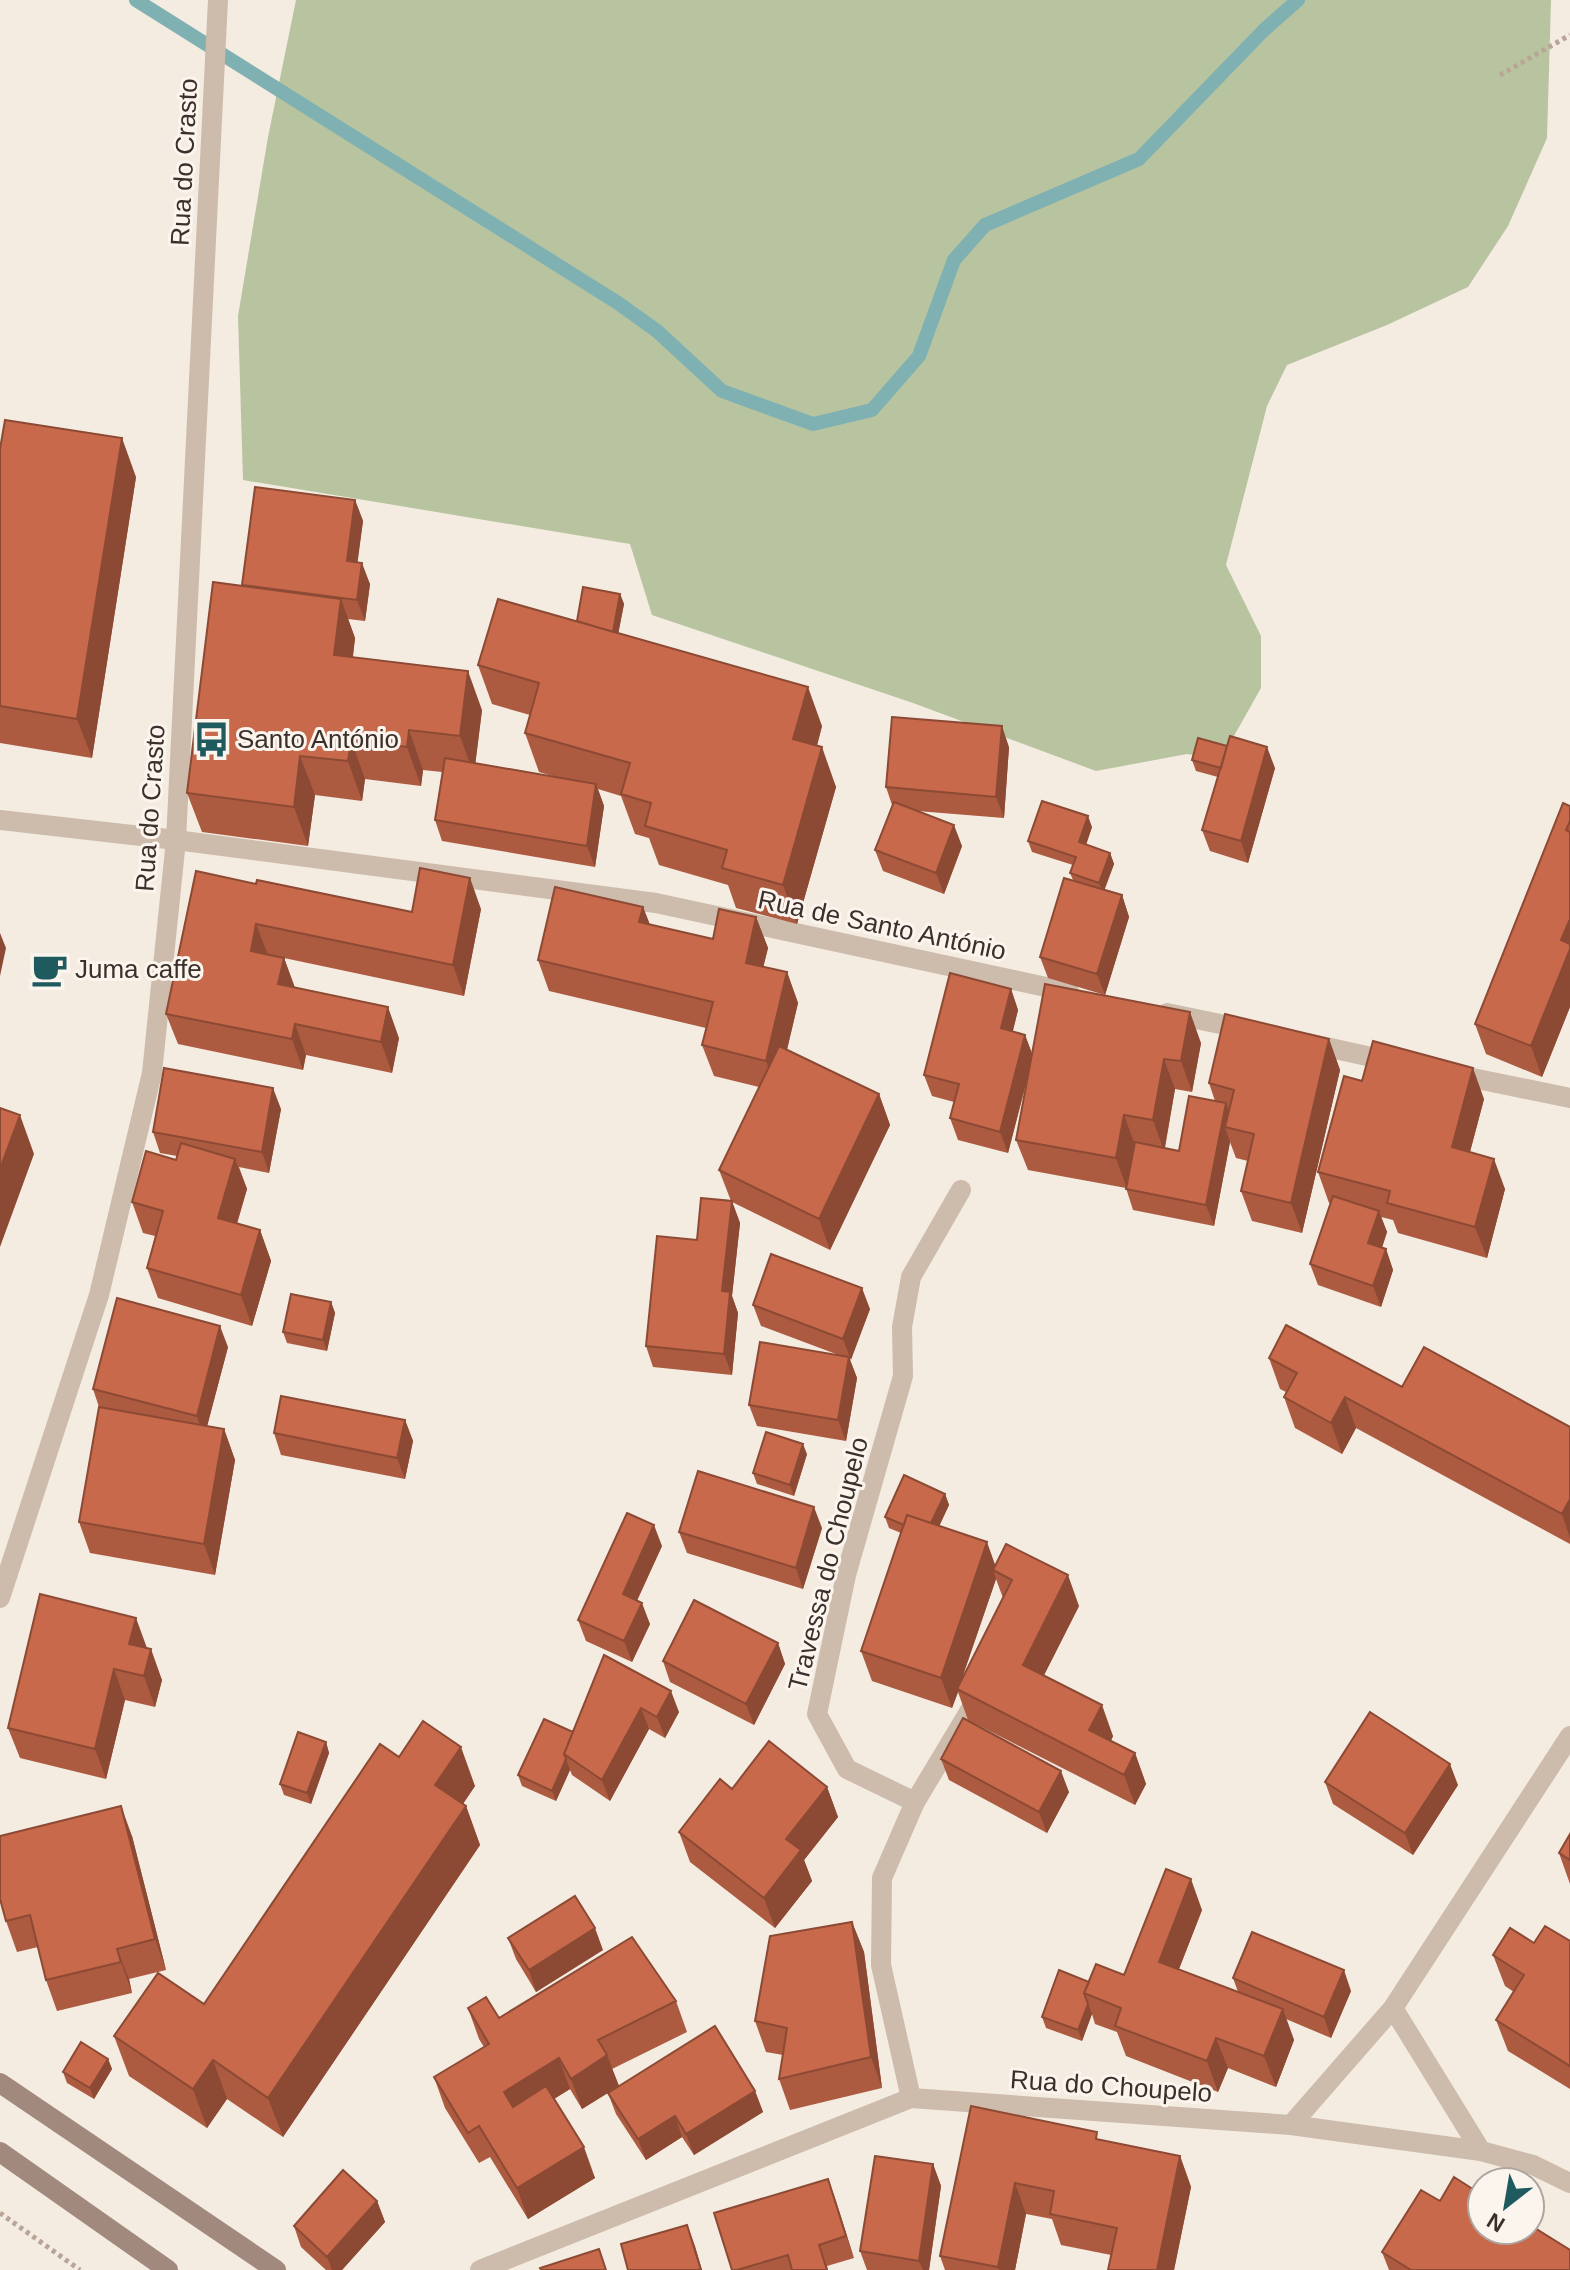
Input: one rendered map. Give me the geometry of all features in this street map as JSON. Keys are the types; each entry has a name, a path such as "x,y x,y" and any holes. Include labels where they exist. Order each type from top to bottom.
{"main road":[{"path":"0,2083 276,2270"},
{"path":"0,2152 168,2270"}],"street":[{"name":"Rua do Crasto","path":"0,1598 99,1295 152,1073 176,840 218,0"},
{"name":"Rua de Santo António","path":"0,820 656,903 1096,997"},
{"path":"1142,1007 1570,1098"},
{"name":"Travessa do Choupelo","path":"915,1802 847,1769 817,1714 846,1575 903,1376 902,1327 911,1277 961,1190"},
{"path":"911,2098 881,1965 882,1878 915,1802 992,1674"},
{"path":"1291,2125 1393,2008 1570,1736"},
{"path":"1393,2008 1481,2151"},
{"name":"Rua do Choupelo","path":"480,2270 911,2098 1291,2125 1481,2151 1533,2165 1570,2183"}],"path":[{"path":"1500,75 1570,35"},
{"path":"0,2213 80,2270"}],"green space":[{"path":"296,0 1551,0 1547,138 1508,226 1468,287 1387,325 1287,365 1267,406 1226,565 1261,636 1261,688 1221,759 1187,754 1096,771 913,703 652,615 630,544 243,480 238,316 268,137"}],"building":[{"path":"5,420 122,438 77,719 0,706 0,449"},
{"path":"255,487 355,500 347,561 362,563 357,600 242,585"},
{"path":"213,582 341,599 334,655 468,671 460,736 409,730 407,747 351,740 348,761 300,756 294,807 187,793"},
{"path":"583,587 620,594 613,632 577,621"},
{"path":"498,599 808,687 793,739 822,747 783,885 722,868 727,850 645,826 651,803 621,794 630,763 525,733 539,683 478,665"},
{"path":"892,717 1002,726 996,797 886,787"},
{"path":"1230,736 1267,747 1241,841 1202,830"},
{"path":"1198,738 1227,746 1221,768 1192,760"},
{"path":"445,758 596,784 587,846 435,820"},
{"path":"1042,801 1088,816 1079,842 1110,853 1099,883 1070,873 1076,857 1028,841"},
{"path":"894,802 954,825 936,873 875,850"},
{"path":"1563,803 1570,806 1570,821 1566,830 1570,832 1570,919 1561,940 1570,944 1570,949 1531,1046 1475,1024"},
{"path":"420,868 470,878 453,965 256,924 251,951 284,958 278,984 388,1007 381,1042 295,1024 292,1039 166,1014 196,871 256,884 257,880 412,912"},
{"path":"1064,878 1122,895 1097,974 1040,957"},
{"path":"555,887 643,907 639,922 713,939 719,909 756,917 746,963 787,972 766,1061 702,1045 713,1002 538,960"},
{"path":"950,973 1011,989 1001,1028 1025,1035 1000,1132 950,1118 959,1084 924,1075"},
{"path":"1045,984 1190,1012 1181,1061 1164,1059 1153,1120 1124,1115 1116,1158 1016,1140"},
{"path":"1225,1014 1329,1039 1291,1203 1241,1191 1254,1134 1225,1127 1234,1090 1209,1083"},
{"path":"1373,1041 1473,1068 1452,1147 1494,1159 1475,1227 1387,1203 1390,1191 1318,1172 1344,1076 1362,1081"},
{"path":"779,1046 879,1094 819,1219 719,1170"},
{"path":"164,1068 273,1088 262,1152 153,1132"},
{"path":"1189,1096 1226,1103 1206,1205 1126,1189 1135,1142 1179,1151"},
{"path":"0,1108 20,1115 0,1169"},
{"path":"181,1143 235,1159 218,1218 260,1230 241,1295 147,1268 163,1211 132,1202 146,1151 176,1160"},
{"path":"1333,1196 1379,1211 1368,1243 1386,1249 1373,1286 1310,1264"},
{"path":"701,1198 732,1201 722,1291 730,1292 724,1354 646,1346 657,1236 697,1240"},
{"path":"771,1254 862,1288 843,1339 753,1305"},
{"path":"291,1294 331,1302 323,1340 283,1332"},
{"path":"117,1298 220,1326 197,1416 93,1389"},
{"path":"1286,1325 1402,1387 1424,1347 1570,1427 1570,1499 1562,1514 1345,1397 1331,1423 1284,1397 1297,1373 1269,1358"},
{"path":"760,1342 849,1357 838,1420 749,1405"},
{"path":"281,1396 405,1420 397,1458 274,1433"},
{"path":"99,1407 224,1429 204,1544 79,1522"},
{"path":"766,1432 803,1444 790,1485 753,1473"},
{"path":"698,1471 814,1507 796,1568 679,1532"},
{"path":"904,1475 945,1494 931,1523 907,1515 904,1525 885,1517"},
{"path":"627,1513 654,1525 623,1594 642,1603 624,1641 578,1620"},
{"path":"907,1515 987,1542 941,1678 861,1651"},
{"path":"1006,1544 1068,1575 1023,1665 1102,1705 1089,1730 1135,1753 1124,1775 957,1689 1012,1580 993,1570"},
{"path":"40,1594 136,1618 129,1644 151,1649 144,1676 114,1669 95,1749 8,1728"},
{"path":"694,1600 778,1643 746,1704 663,1661"},
{"path":"604,1655 671,1691 657,1717 641,1708 602,1780 564,1754"},
{"path":"1370,1712 1450,1764 1405,1833 1325,1782"},
{"path":"963,1718 1061,1771 1039,1812 941,1759"},
{"path":"544,1719 573,1732 564,1754 566,1759 552,1791 518,1775"},
{"path":"423,1721 461,1747 435,1785 466,1806 268,2098 213,2060 193,2089 114,2036 158,1973 204,2004 380,1744 399,1757"},
{"path":"298,1732 326,1742 307,1793 280,1784"},
{"path":"769,1741 827,1787 786,1839 801,1850 764,1898 679,1832 720,1779 732,1789"},
{"path":"121,1806 155,1939 117,1949 121,1962 46,1980 30,1915 6,1921 0,1899 0,1836"},
{"path":"1570,1834 1570,1860 1559,1853"},
{"path":"1166,1869 1191,1879 1159,1962 1283,2009 1264,2056 1216,2038 1207,2061 1115,2026 1121,2008 1084,1993 1096,1964 1124,1975"},
{"path":"575,1896 595,1928 529,1970 508,1938"},
{"path":"852,1922 871,2057 779,2079 787,2028 755,2021 770,1936"},
{"path":"1545,1926 1570,1941 1570,2066 1496,2020 1524,1975 1493,1955 1510,1928 1534,1943"},
{"path":"1252,1932 1344,1970 1324,2017 1233,1978"},
{"path":"632,1937 676,2001 598,2040 607,2055 571,2079 559,2058 504,2092 513,2107 546,2086 584,2147 517,2188 479,2126 468,2133 434,2077 489,2044 468,2008 486,1997 499,2018"},
{"path":"1059,1970 1089,1982 1084,1993 1088,2004 1078,2030 1042,2017"},
{"path":"715,2026 755,2091 686,2134 675,2116 638,2139 608,2093"},
{"path":"81,2042 108,2059 90,2088 63,2072"},
{"path":"971,2106 1097,2132 1096,2139 1180,2156 1157,2270 1108,2270 1117,2228 1050,2214 1054,2191 1015,2183 998,2267 940,2256"},
{"path":"875,2156 933,2164 919,2261 860,2251"},
{"path":"343,2170 377,2201 327,2257 294,2226"},
{"path":"1454,2177 1466,2185 1466,2246 1546,2246 1546,2235 1570,2250 1570,2270 1411,2270 1382,2252 1421,2190 1440,2201"},
{"path":"828,2179 846,2236 819,2245 827,2270 792,2270 788,2255 732,2270 714,2213"},
{"path":"687,2225 701,2270 628,2270 621,2244"},
{"path":"599,2249 606,2270 540,2268"}],"waterway":[{"path":"136,0 618,303 657,331 722,391 813,424 872,410 919,356 954,260 985,225 1139,159 1264,30 1298,0"}],"place":[{"name":"Santo António","path":"211,739"},
{"name":"Juma caffe","path":"49,969"}]}
